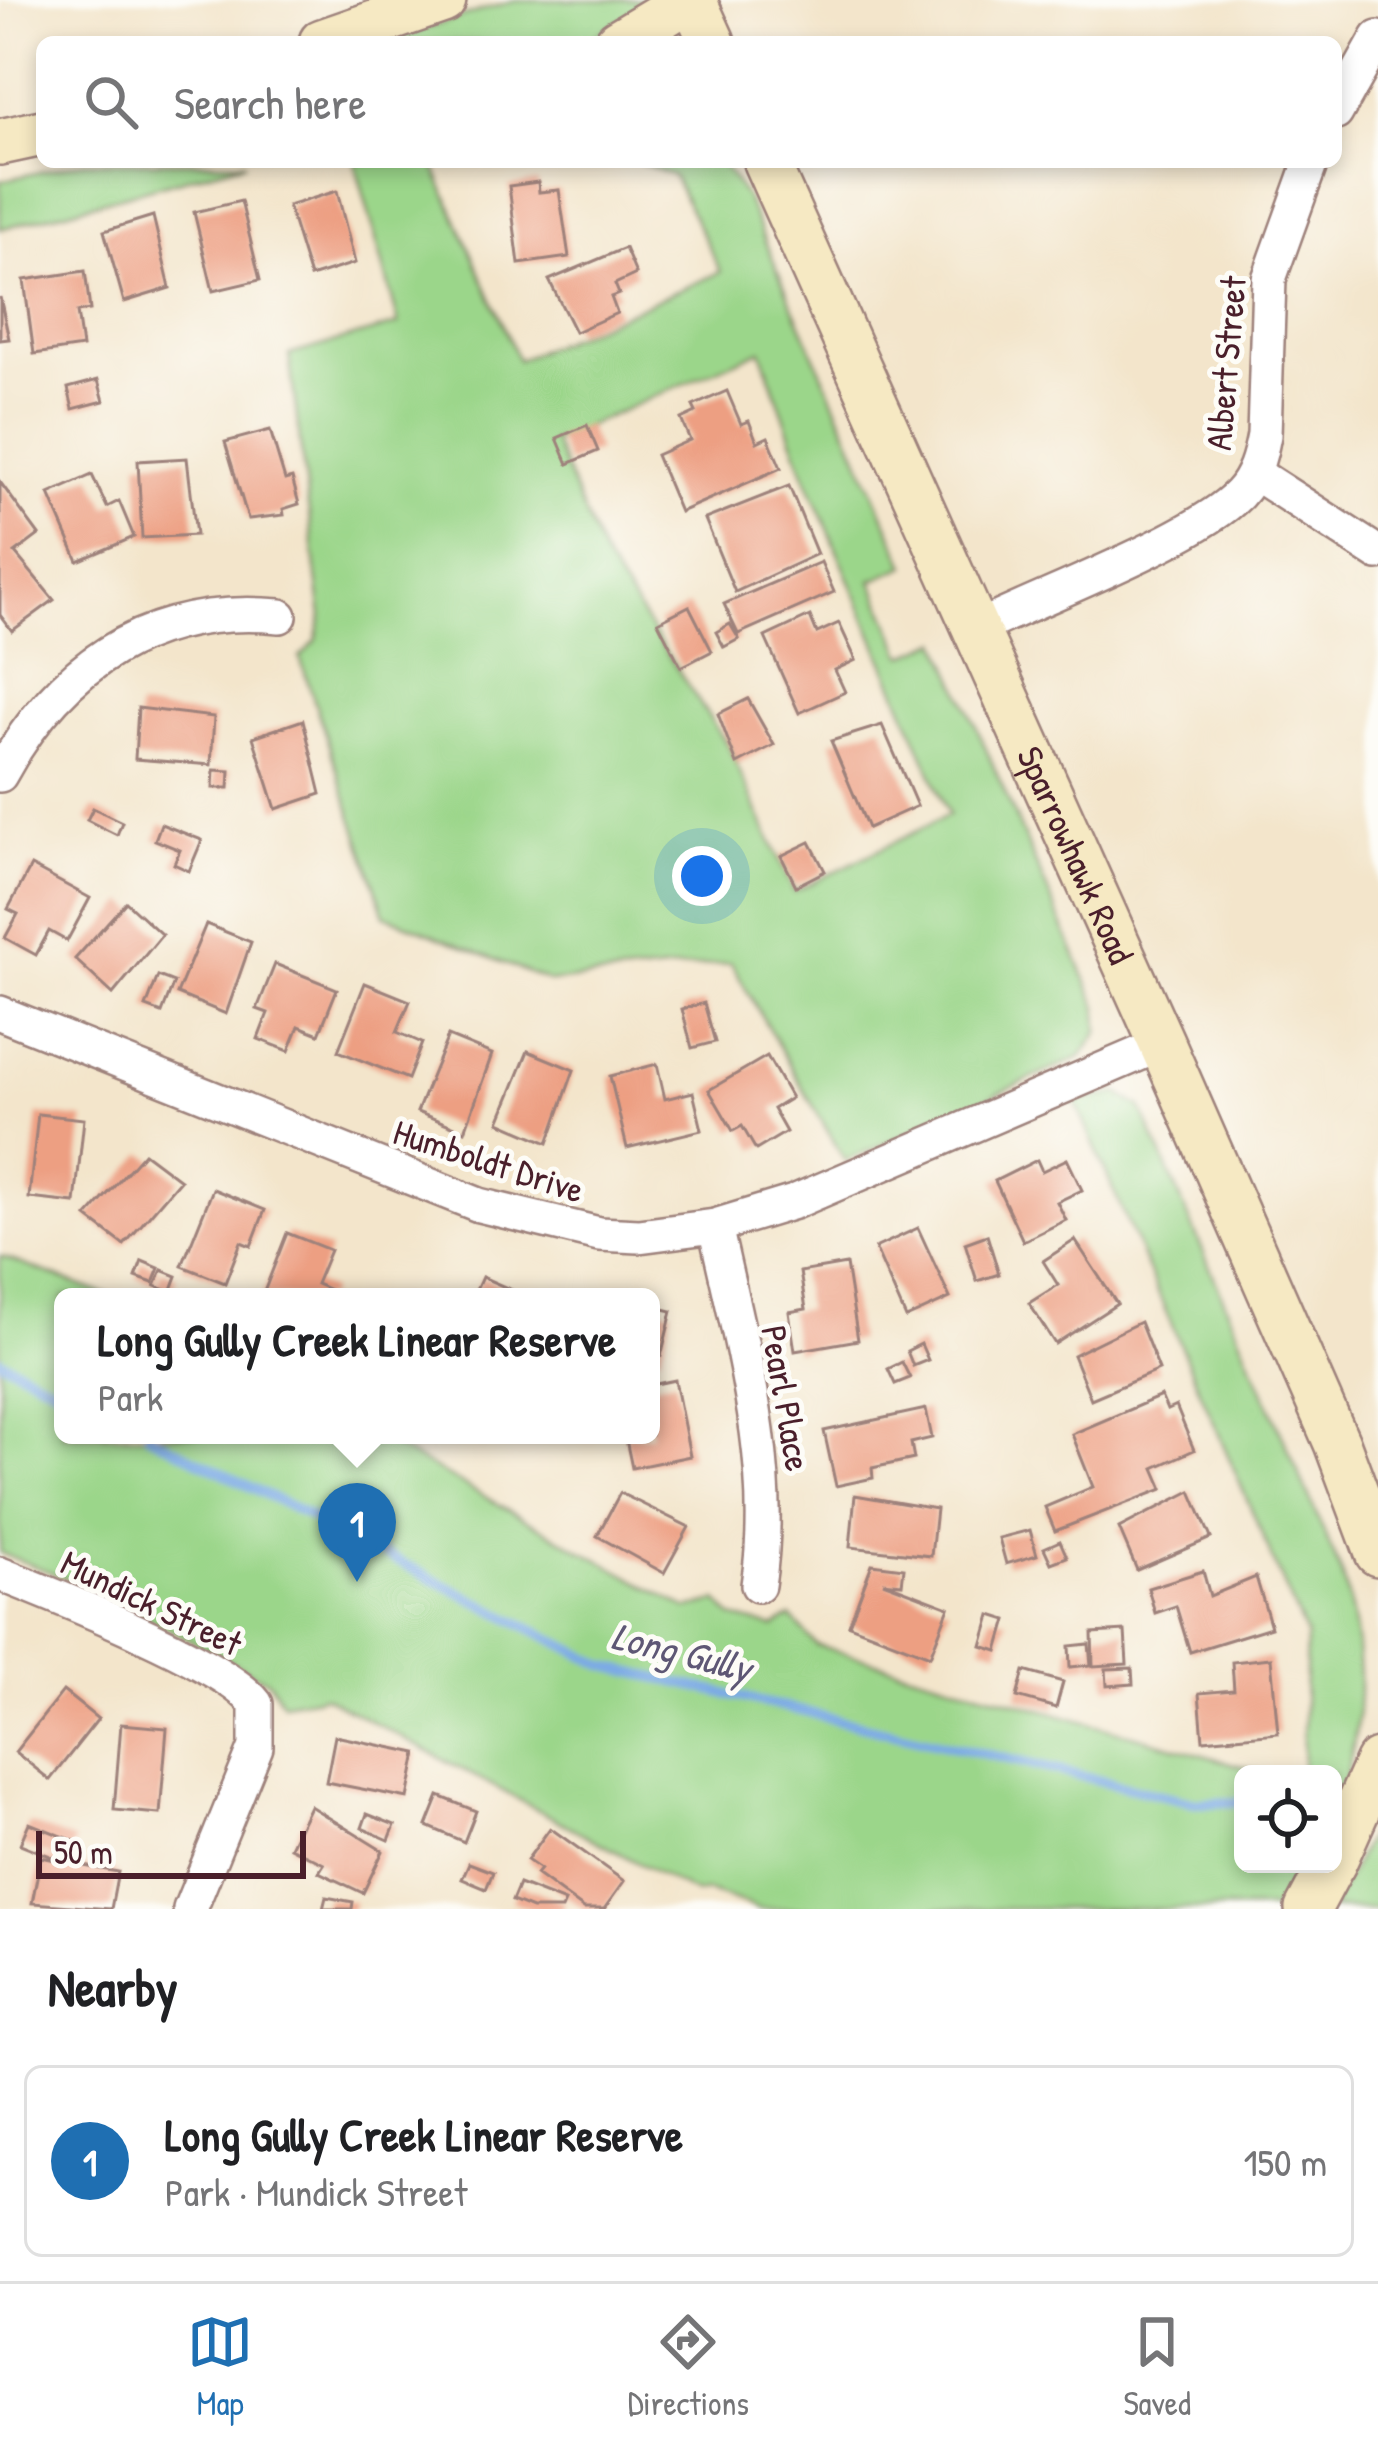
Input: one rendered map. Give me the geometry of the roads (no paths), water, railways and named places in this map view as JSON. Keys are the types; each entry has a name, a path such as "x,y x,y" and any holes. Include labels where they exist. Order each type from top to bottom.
{"main road":[{"path":"339,36 443,0"},
{"path":"628,36 690,0 709,36"},
{"path":"0,142 36,134"},
{"name":"Sparrowhawk Road","path":"769,168 1162,1044 1337,1444 1378,1553"},
{"path":"1342,1843 1378,1762"},
{"path":"1308,1909 1328,1873"}],"street":[{"path":"1355,101 1378,38"},
{"name":"Albert Street","path":"976,629 1200,522 1241,492 1254,473 1264,435 1268,279 1309,168"},
{"path":"1254,473 1378,554"},
{"path":"0,775 47,702 100,657 170,624 203,616 280,616"},
{"name":"Humboldt Drive","path":"0,1013 517,1217 558,1228 639,1236 715,1226 794,1202 1162,1044"},
{"name":"Pearl Place","path":"715,1226 762,1471 765,1527 758,1585"},
{"name":"Mundick Street","path":"0,1574 157,1643 241,1689 259,1712 256,1747 190,1909"}],"waterway":[{"name":"Long Gully","path":"0,1360 54,1387"},
{"name":"Long Gully","path":"166,1444 605,1666 1197,1803 1234,1802"},
{"name":"Long Gully","path":"1374,1840 1378,1843"}],"place":[{"name":"Long Gully Creek Linear Reserve","path":"357,1582"}]}
